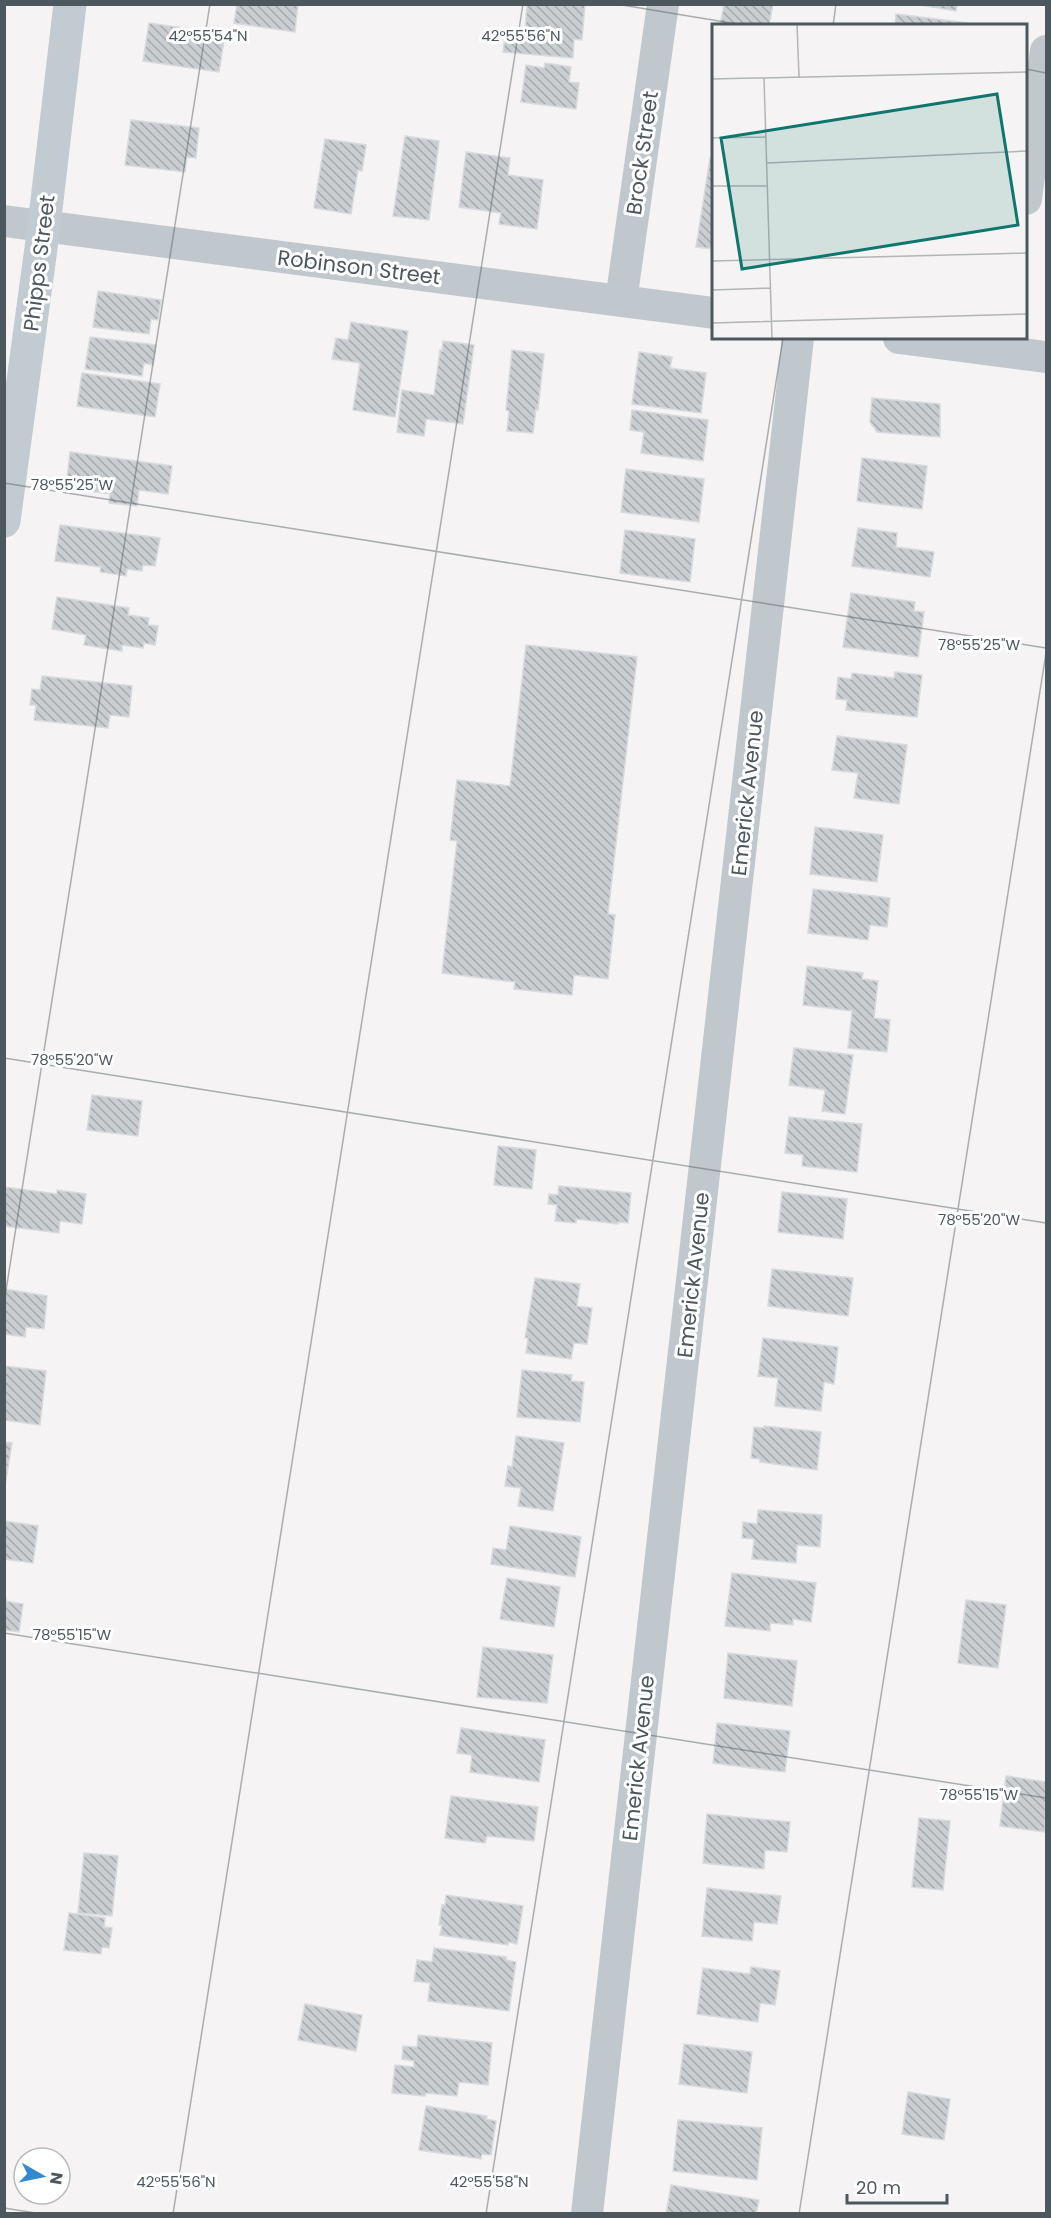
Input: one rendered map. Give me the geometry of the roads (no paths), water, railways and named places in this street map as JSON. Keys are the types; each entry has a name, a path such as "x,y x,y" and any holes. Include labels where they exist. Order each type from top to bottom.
{"main road":[{"name":"Phipps Street","path":"4,521 44,226 70,4"}],"street":[{"name":"Brock Street","path":"621,301 663,4"},
{"path":"1027,192 1047,51"},
{"name":"Robinson Street","path":"4,221 712,313"},
{"name":"Emerick Avenue","path":"587,2214 798,339"},
{"path":"914,339 1005,345 1047,357"}]}
